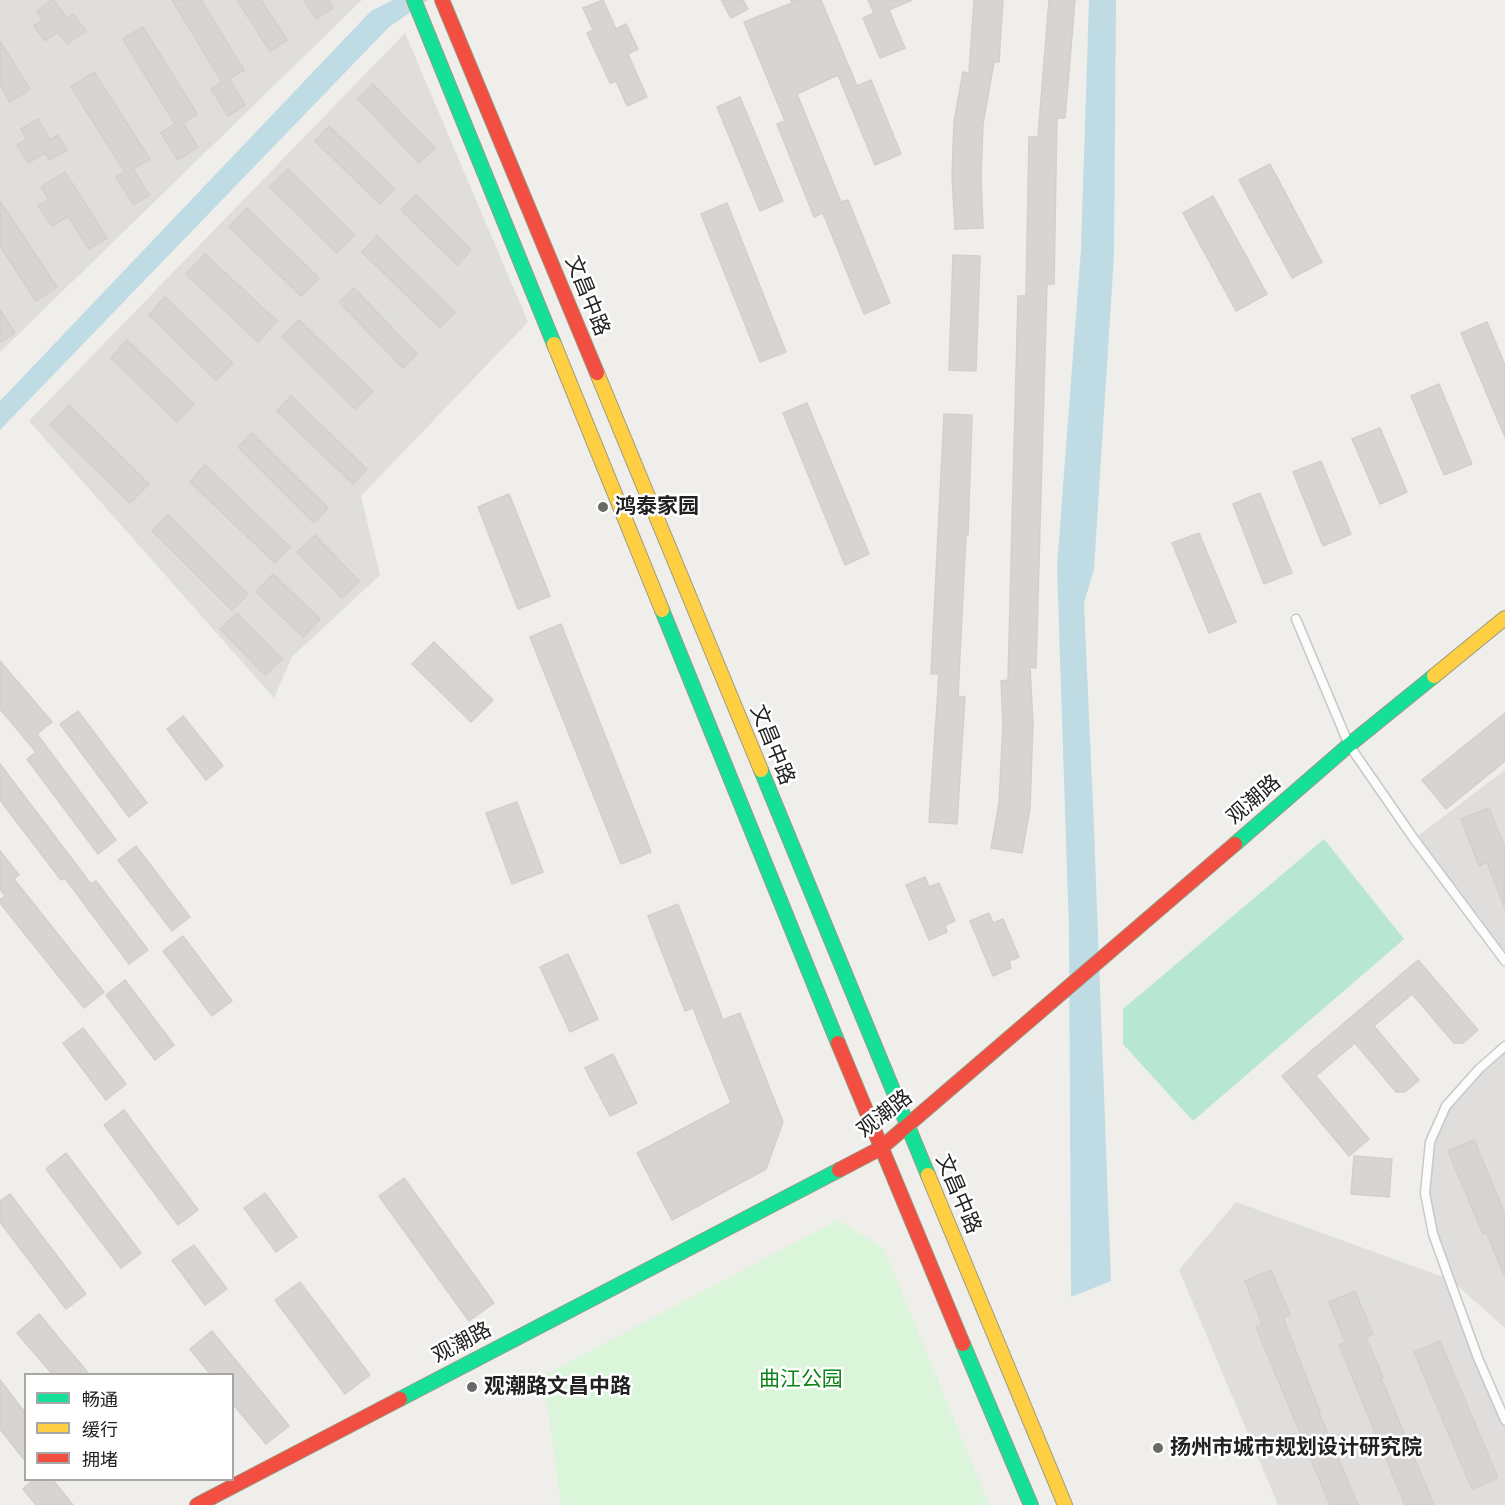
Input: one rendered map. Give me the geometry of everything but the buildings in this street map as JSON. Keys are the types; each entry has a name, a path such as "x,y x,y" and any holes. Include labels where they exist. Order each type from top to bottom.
{"main road":[{"path":"414,0 881,1148 1030,1505"},
{"name":"文昌中路","path":"444,4 1065,1505"},
{"name":"观潮路","path":"197,1505 881,1148 1114,950 1349,744 1505,618"}],"lane":[{"path":"1296,619 1349,744 1414,839 1505,962"},
{"path":"1505,1046 1446,1106 1430,1142 1425,1193 1433,1234 1478,1358 1505,1420"}],"shaded area":[{"path":"0,0 362,0 0,352"},
{"path":"405,33 528,322 361,496 380,575 292,657 274,698 29,421"},
{"path":"1505,770 1505,961 1414,839"},
{"path":"1505,1046 1505,1328 1451,1280 1505,1420 1505,1505 1278,1505 1179,1270 1236,1202 1449,1279 1426,1200 1430,1142 1446,1106"}],"green space":[{"path":"1324,839 1404,939 1193,1121 1123,1044 1123,1009"},
{"name":"曲江公园","path":"838,1220 884,1249 989,1505 561,1505 548,1406 537,1379"}],"water":[{"path":"393,0 428,0 389,27 0,430 0,401 371,11"},
{"path":"1089,0 1116,0 1114,255 1094,569 1084,603 1111,1281 1071,1297 1069,931 1057,566 1081,249"}],"traffic: fast":[{"path":"414,0 554,344"},
{"path":"662,610 838,1043"},
{"path":"1235,844 1349,745 1434,676"},
{"path":"761,770 928,1175"},
{"path":"400,1399 839,1170"},
{"path":"963,1344 1031,1505"}],"traffic: slow":[{"path":"554,344 662,610"},
{"path":"597,373 761,770"},
{"path":"1434,676 1505,618"},
{"path":"928,1175 1065,1505"}],"traffic: jam":[{"path":"442,0 597,373"},
{"path":"839,1170 881,1148 1235,844"},
{"path":"838,1043 963,1344"},
{"path":"197,1505 400,1399"}],"place":[{"name":"鸿泰家园","path":"603,507"},
{"name":"观潮路文昌中路","path":"472,1387"},
{"name":"扬州市城市规划设计研究院","path":"1158,1448"}]}
